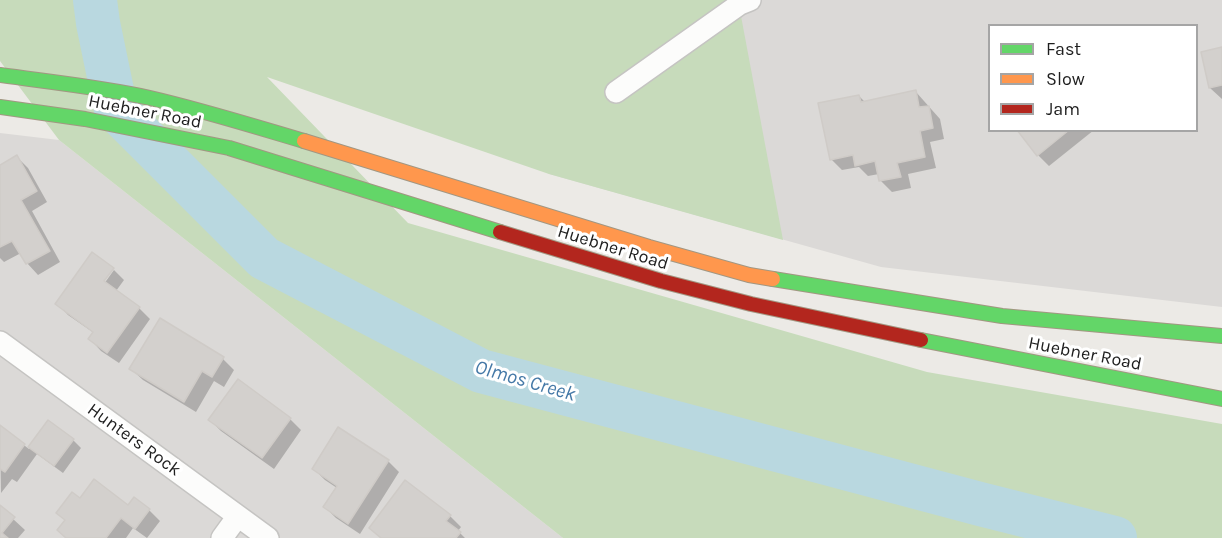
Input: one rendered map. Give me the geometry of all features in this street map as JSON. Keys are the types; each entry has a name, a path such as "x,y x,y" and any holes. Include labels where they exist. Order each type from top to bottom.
{"main road":[{"name":"Huebner Road","path":"0,75 148,98 208,113 649,247 749,275 1002,316 1222,336"},
{"name":"Huebner Road","path":"0,107 107,123 229,148 661,282 752,304 974,351 1222,399"}],"street":[{"path":"616,92 750,0"},
{"name":"Hunters Rock","path":"0,342 268,538"},
{"path":"222,538 238,516"}],"shaded area":[{"path":"317,0 1222,0 1222,307 881,267 549,174"},
{"path":"0,133 59,140 563,538 0,538"}],"green space":[{"path":"0,0 738,0 783,240 549,174 267,77 408,223 927,372 1222,424 1222,538 563,538 59,140 0,61"}],"building":[{"path":"1222,47 1222,85 1209,88 1201,52"},
{"path":"916,90 919,107 929,106 933,128 920,131 925,157 897,163 901,177 879,181 875,161 855,166 853,155 830,160 818,103 859,95 861,102"},
{"path":"1019,132 1067,132 1037,156"},
{"path":"17,155 37,191 21,200 50,251 26,264 12,241 0,247 0,165"},
{"path":"92,252 114,268 104,281 140,307 107,353 88,339 93,332 55,304"},
{"path":"160,318 224,357 212,377 202,371 184,402 129,369"},
{"path":"238,379 291,418 262,458 208,420"},
{"path":"48,420 74,439 54,466 28,447"},
{"path":"0,425 25,444 5,472 0,469"},
{"path":"338,427 389,460 348,524 323,507 337,486 312,469"},
{"path":"94,479 128,505 134,497 150,509 135,529 121,518 106,538 66,538 57,530 65,520 56,513 72,492 80,498"},
{"path":"405,480 451,515 446,521 461,532 456,538 381,538 369,528"},
{"path":"0,505 15,517 2,533 8,538 0,538"}],"waterway":[{"name":"Olmos Creek","path":"95,0 116,110 264,258 481,371 1115,538"}],"traffic: fast":[{"path":"0,75 150,98 304,141"},
{"path":"0,107 85,119 229,148 500,232"},
{"path":"773,279 1002,316 1222,336"},
{"path":"921,340 1222,399"}],"traffic: slow":[{"path":"304,141 649,247 749,275 773,279"}],"traffic: jam":[{"path":"500,232 661,281 751,304 921,340"}]}
